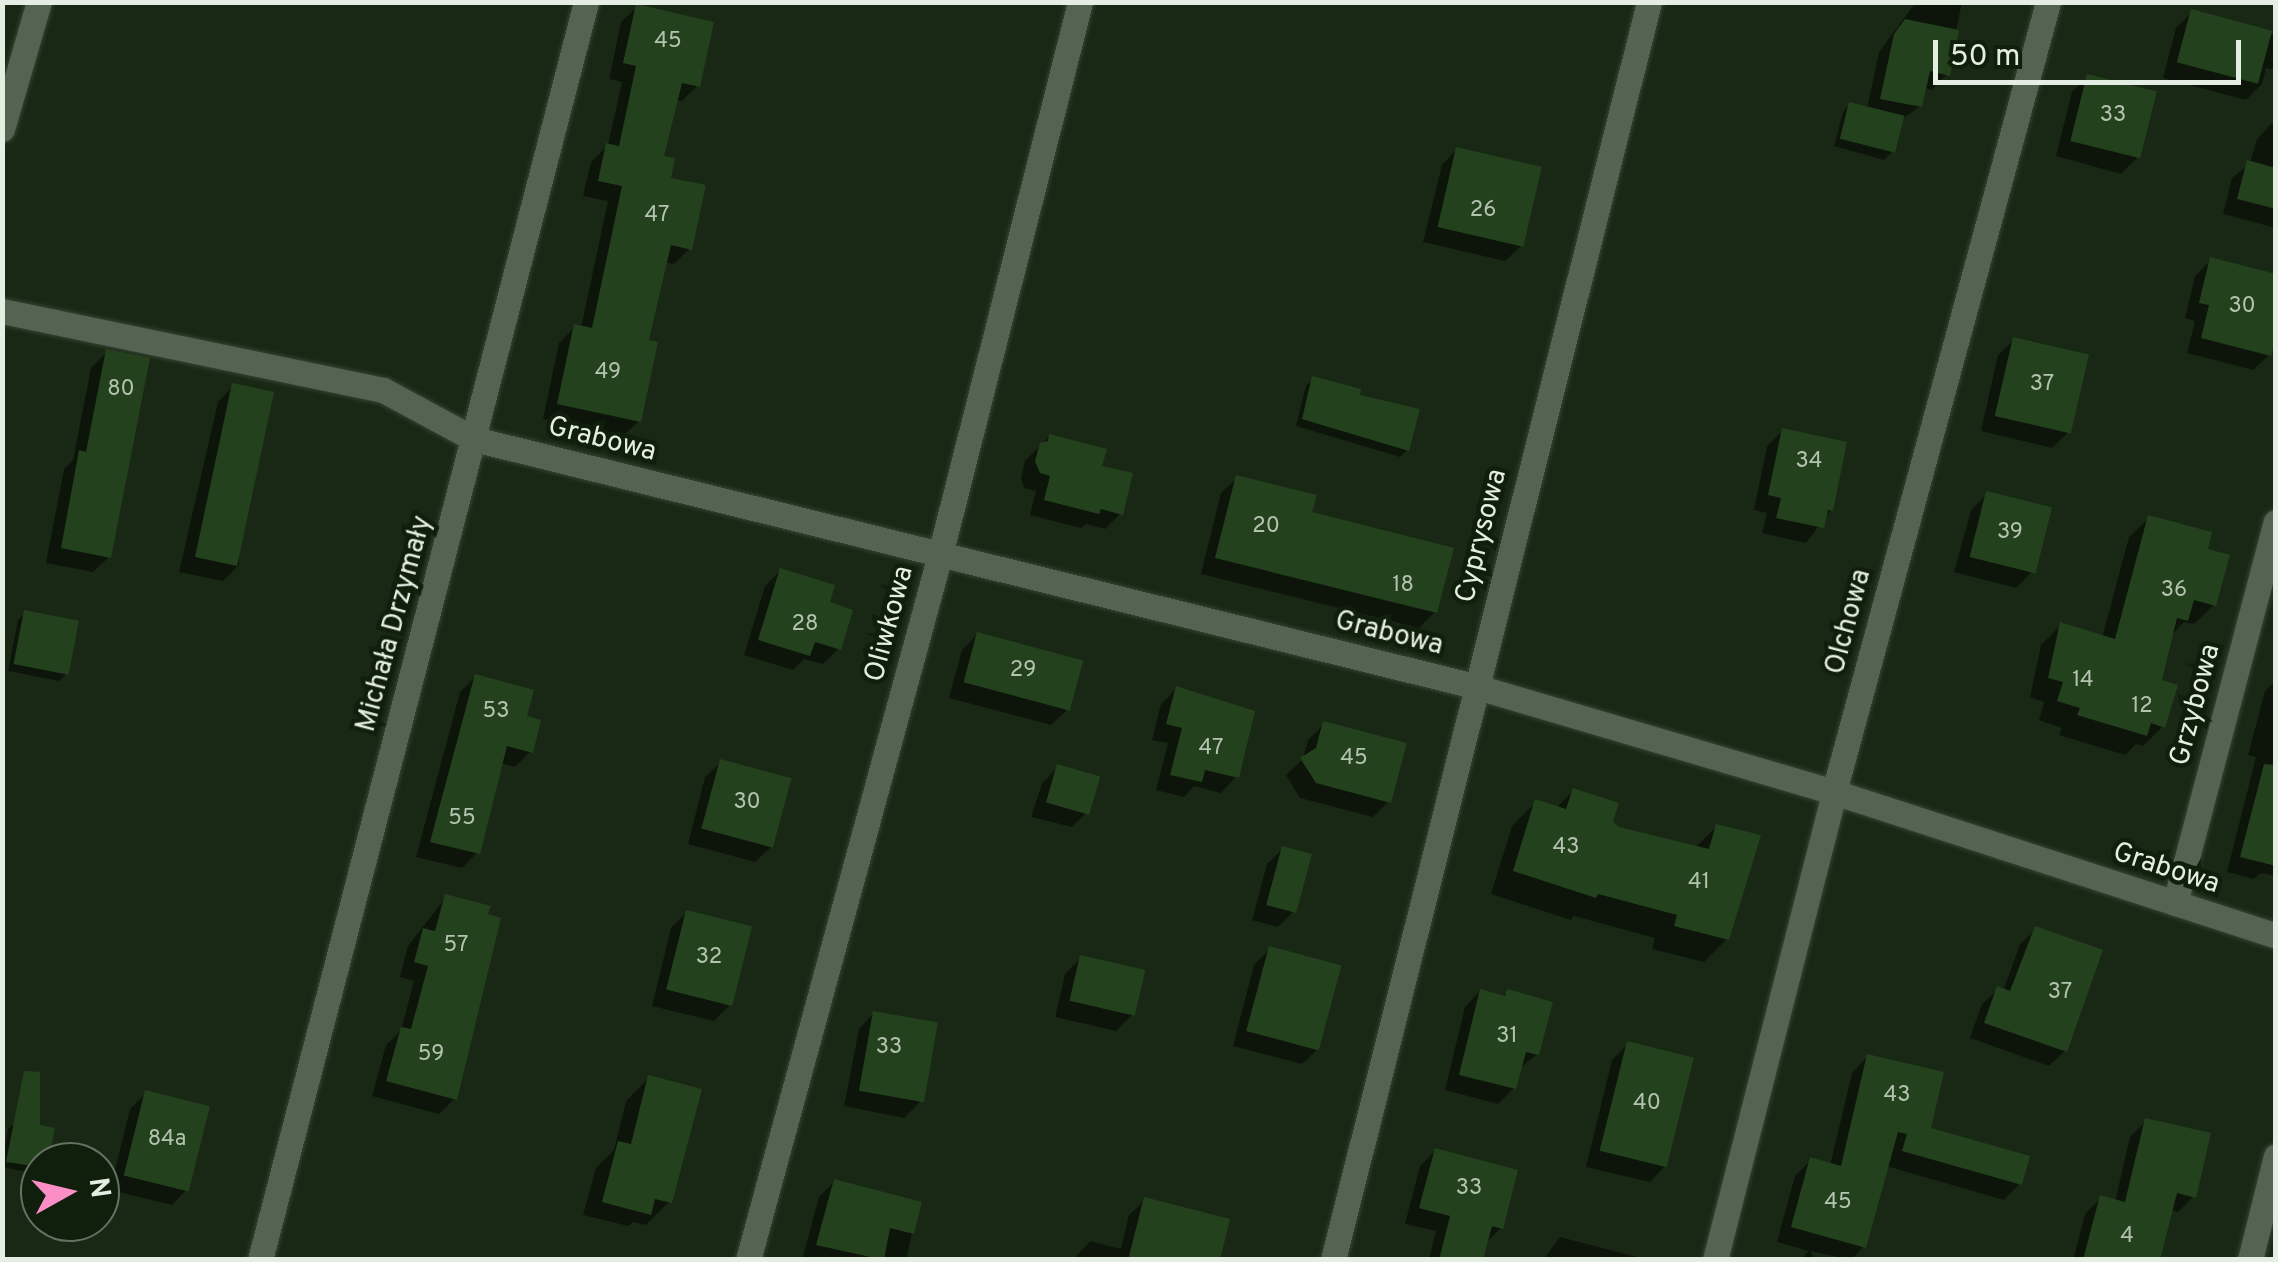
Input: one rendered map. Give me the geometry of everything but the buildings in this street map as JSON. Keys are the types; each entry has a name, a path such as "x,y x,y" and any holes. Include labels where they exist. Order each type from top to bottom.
{"street":[{"path":"2,128 39,2"},
{"name":"Michała Drzymały","path":"260,1260 586,2"},
{"name":"Oliwkowa","path":"748,1260 940,555 1080,2"},
{"name":"Cyprysowa","path":"1332,1260 1648,2"},
{"name":"Olchowa","path":"1716,1260 1834,792 2048,2"},
{"name":"Grabowa","path":"2,311 383,390 474,438 1474,686 1834,792 2276,936"},
{"name":"Grzybowa","path":"2175,903 2276,522"},
{"path":"2250,1260 2276,1156"}]}
